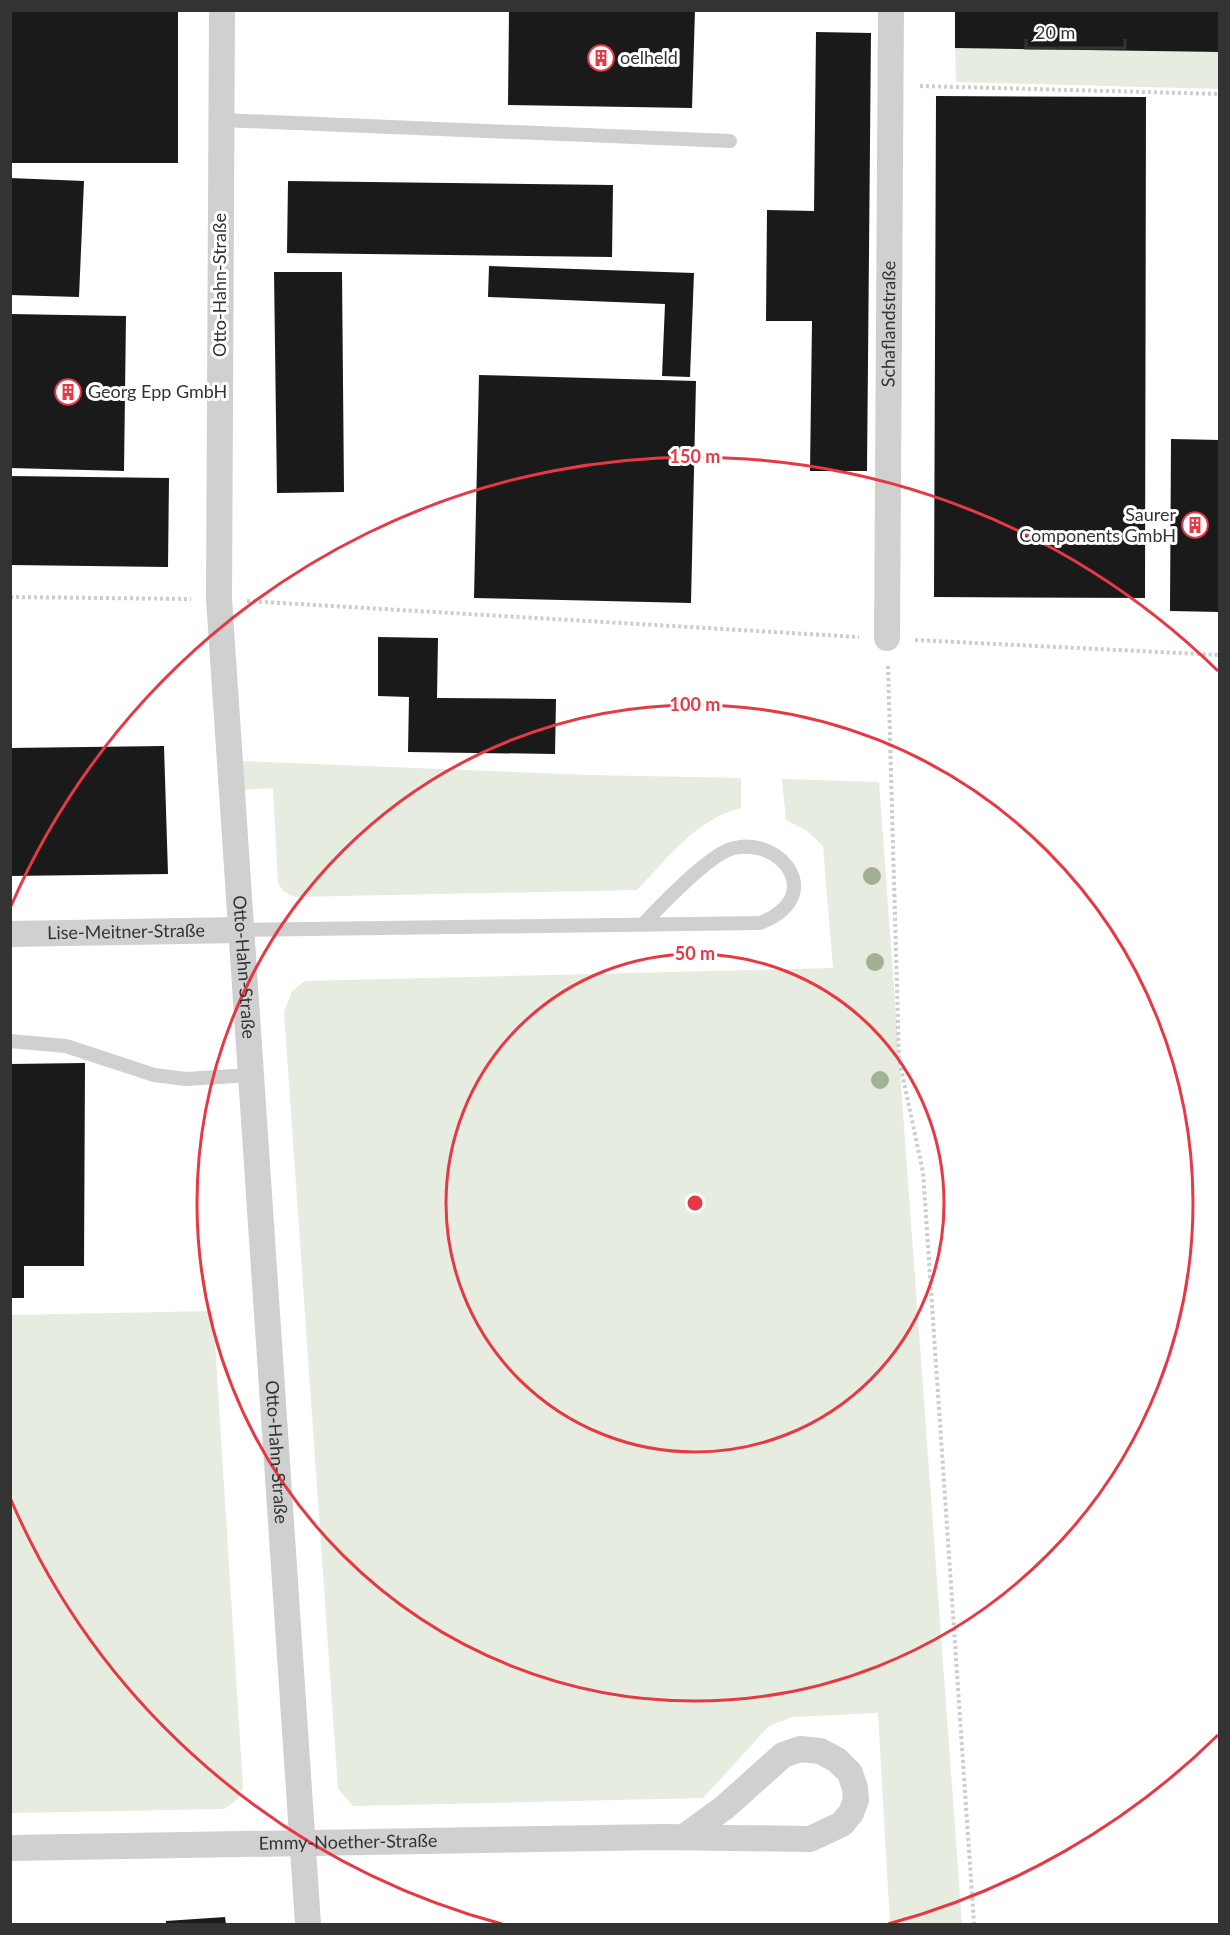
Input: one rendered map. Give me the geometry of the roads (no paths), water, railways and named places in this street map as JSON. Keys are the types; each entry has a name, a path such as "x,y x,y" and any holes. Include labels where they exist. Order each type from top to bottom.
{"street":[{"name":"Otto-Hahn-Straße","path":"222,10 219,599 308,1924"},
{"name":"Schaflandstraße","path":"887,638 891,10"},
{"name":"Lise-Meitner-Straße","path":"10,934 241,930"},
{"name":"Emmy-Noether-Straße","path":"10,1848 684,1837 810,1839 842,1824 856,1800 850,1773 837,1760 819,1751 800,1749 783,1755 725,1807 684,1837"}],"lane":[{"path":"221,120 730,141"},
{"path":"241,930 642,925 760,922 778,916 788,906 795,891 794,878 785,864 771,854 752,847 732,848 715,857 642,925"},
{"path":"10,1041 66,1046 154,1074 186,1079 251,1075"}],"place":[{"name":"oelheld","path":"601,58"},
{"name":"Georg Epp GmbH","path":"68,392"},
{"name":"Saurer Components GmbH","path":"1195,525"}]}
